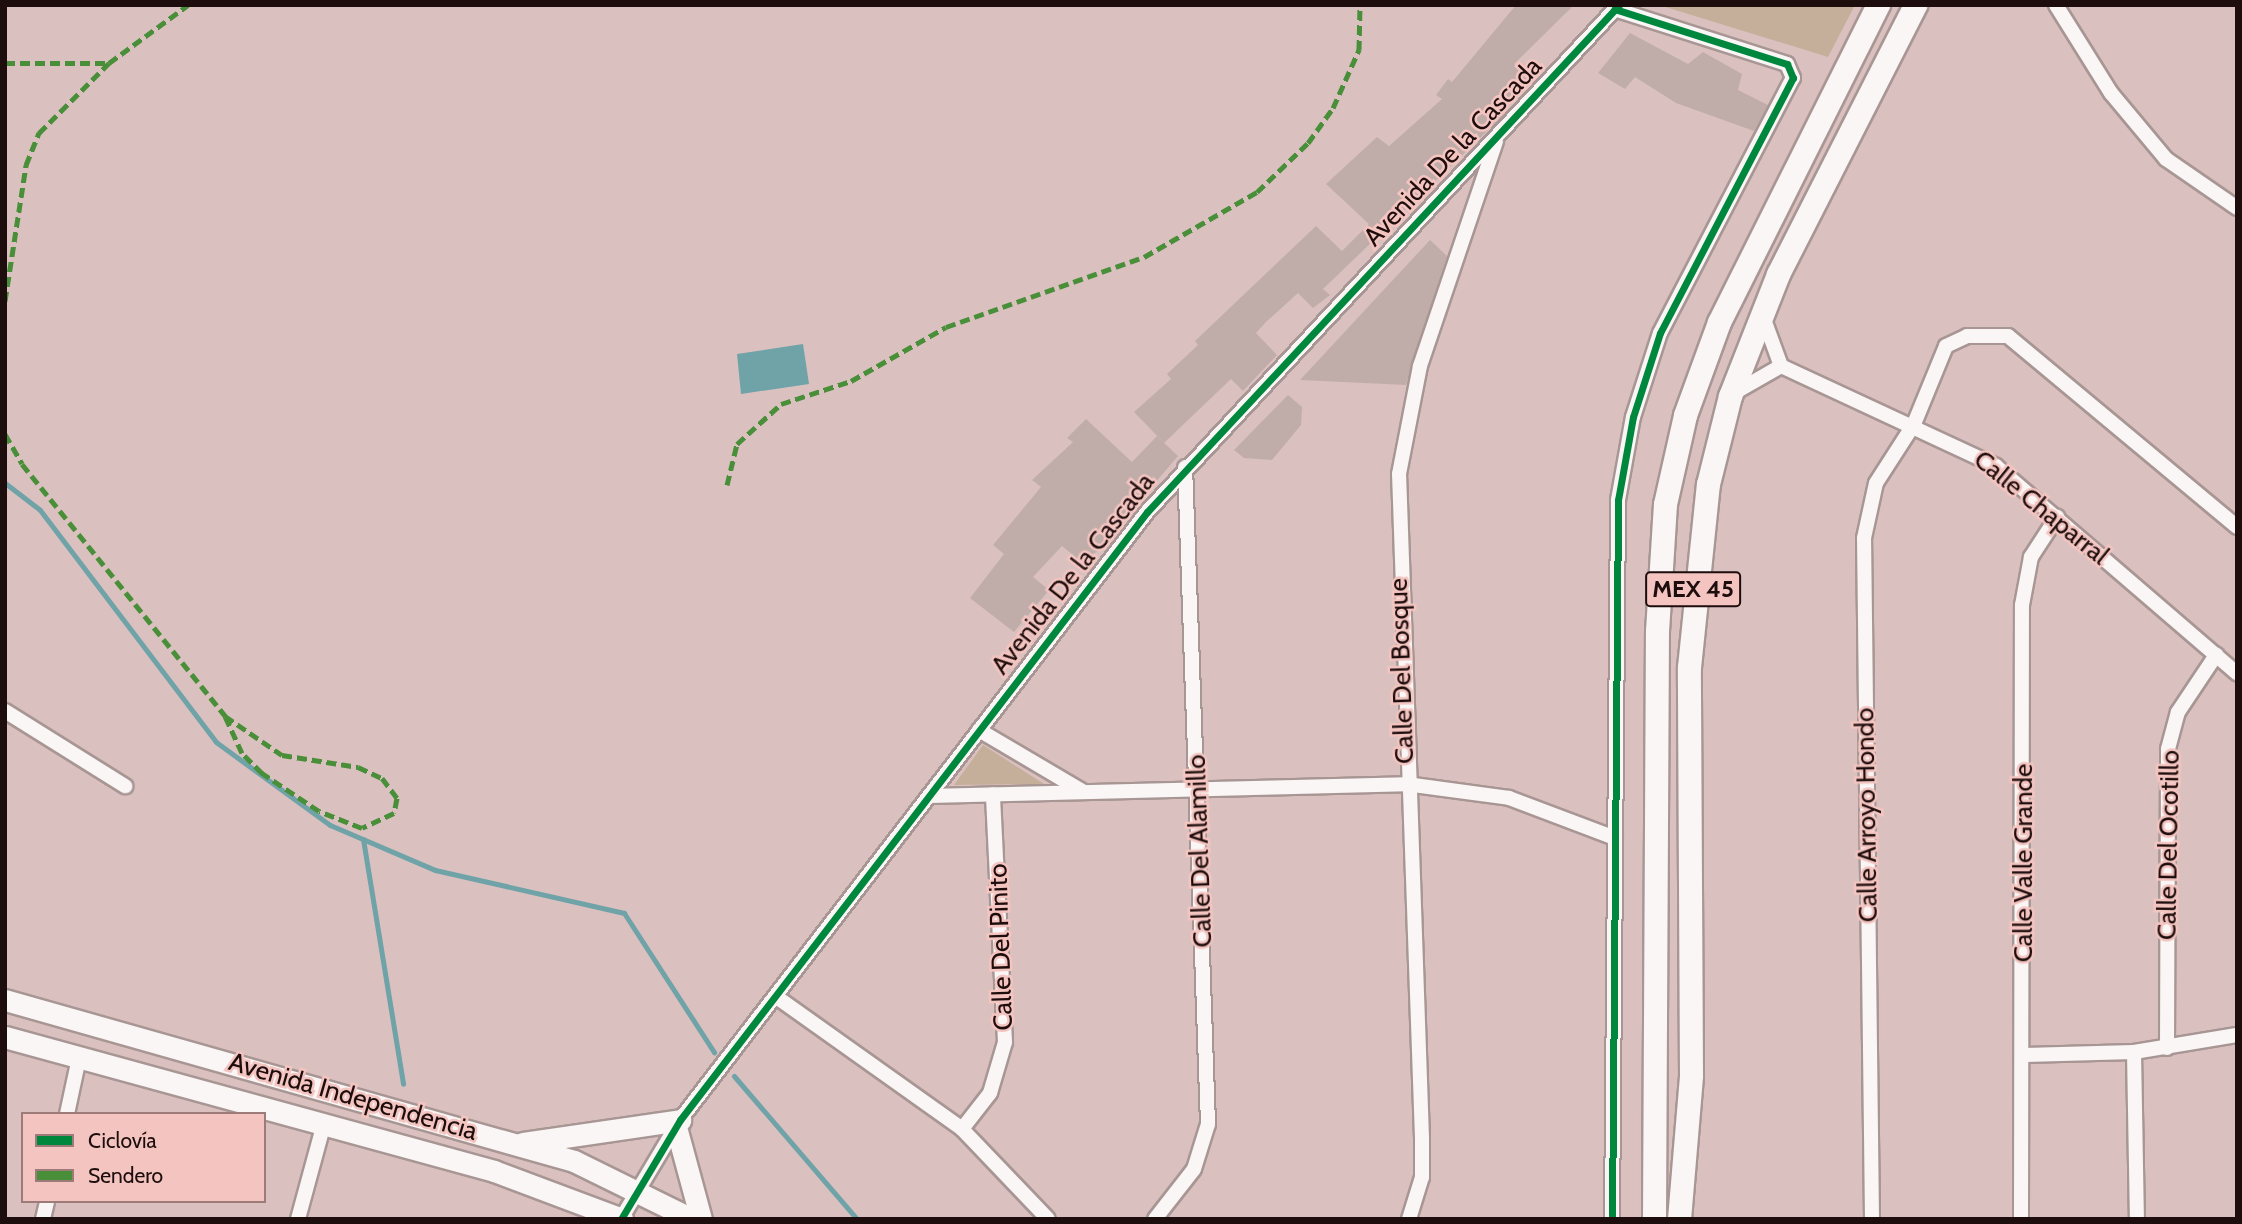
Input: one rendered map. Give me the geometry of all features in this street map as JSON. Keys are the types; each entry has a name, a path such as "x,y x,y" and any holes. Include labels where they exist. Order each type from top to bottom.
{"main road":[{"name":"MEX 45","path":"1654,1219 1656,684 1665,504 1685,415 1719,322 1878,5"},
{"name":"MEX 45","path":"1679,1219 1691,1074 1692,599 1708,484 1730,396 1761,313 1914,5"},
{"name":"Avenida Independencia","path":"5,1000 517,1143 638,1188 692,1219"},
{"name":"Avenida Independencia","path":"5,1037 323,1128 529,1181 621,1219"},
{"path":"517,1143 678,1124 701,1219"}],"street":[{"path":"2056,5 2111,93 2166,159 2237,208"},
{"path":"1612,1219 1615,546 1633,418 1676,295 1790,86 1787,64 1617,7"},
{"name":"Avenida De la Cascada","path":"621,1219 678,1124 778,998 979,730 1185,467 1498,137 1617,7"},
{"name":"Calle Del Bosque","path":"1409,1219 1422,1177 1422,1138 1397,509 1404,440 1420,366 1498,137"},
{"path":"1730,396 1781,366 1761,313"},
{"name":"Calle Arroyo Hondo","path":"1872,1219 1864,538 1876,483 1914,424 1946,346 1967,337 2008,336 2237,527"},
{"name":"Calle Chaparral","path":"1781,366 1914,424 1985,460 2057,517 2237,673"},
{"name":"Calle Del Alamillo","path":"1155,1219 1194,1169 1208,1124 1185,467"},
{"name":"Calle Valle Grande","path":"2021,1219 2025,1055 2022,605 2031,557 2057,517"},
{"name":"Calle Del Ocotillo","path":"2167,1048 2168,749 2183,703 2216,655"},
{"path":"5,711 125,786"},
{"path":"979,730 1082,791"},
{"path":"929,796 1198,786 1406,784 1509,798 1615,838"},
{"name":"Calle Del Pinito","path":"962,1129 990,1093 1005,1042 993,794"},
{"path":"778,998 962,1129 1048,1219"},
{"path":"2025,1055 2134,1052 2237,1035"},
{"path":"2134,1052 2137,1219"},
{"path":"67,1112 79,1058"},
{"path":"298,1219 323,1128"}],"shaded area":[{"path":"1659,5 1855,5 1828,57"},
{"path":"983,745 1044,784 954,785"}],"water":[{"path":"803,344 809,384 741,394 737,354"}],"building":[{"path":"1516,5 1574,5 1514,64 1529,79 1500,108 1505,114 1323,289 1330,295 1313,308 1298,293 1266,322 1256,333 1277,355 1243,391 1231,379 1164,443 1134,412 1171,379 1167,374 1198,345 1195,341 1316,226 1342,251 1369,224 1326,184 1377,137 1389,146 1442,99 1436,95 1448,79 1452,82"},
{"path":"1630,33 1688,64 1703,52 1742,74 1738,90 1768,105 1754,131 1676,103 1635,77 1625,89 1598,73"},
{"path":"1430,240 1447,256 1406,385 1300,380"},
{"path":"1288,395 1302,407 1301,425 1272,460 1244,458 1234,450"},
{"path":"1086,419 1132,462 1157,436 1178,456 1085,565 1062,546 1033,577 1049,590 1014,632 970,598 1004,554 993,545 1041,487 1032,480 1073,442 1067,438"}],"waterway":[{"path":"5,483 40,510 216,742 330,825 435,870 624,913 714,1052"},
{"path":"363,839 403,1084"},
{"path":"734,1076 857,1219"}],"marked path":[{"path":"5,301 26,165 39,133 109,63 188,5"},
{"path":"727,485 737,444 781,404 851,381 946,327 1144,257 1257,192 1308,143 1333,108 1359,50 1360,5"},
{"path":"5,63 109,63"},
{"path":"5,434 22,464 225,716 282,755 358,767 382,778 397,798 394,813 362,828 319,811 262,773 242,753 225,716"}],"cycle path":[{"path":"621,1219 680,1120 1147,512 1619,5"},
{"path":"1612,1219 1618,500 1633,417 1660,333 1793,78 1787,64 1615,9"}]}
